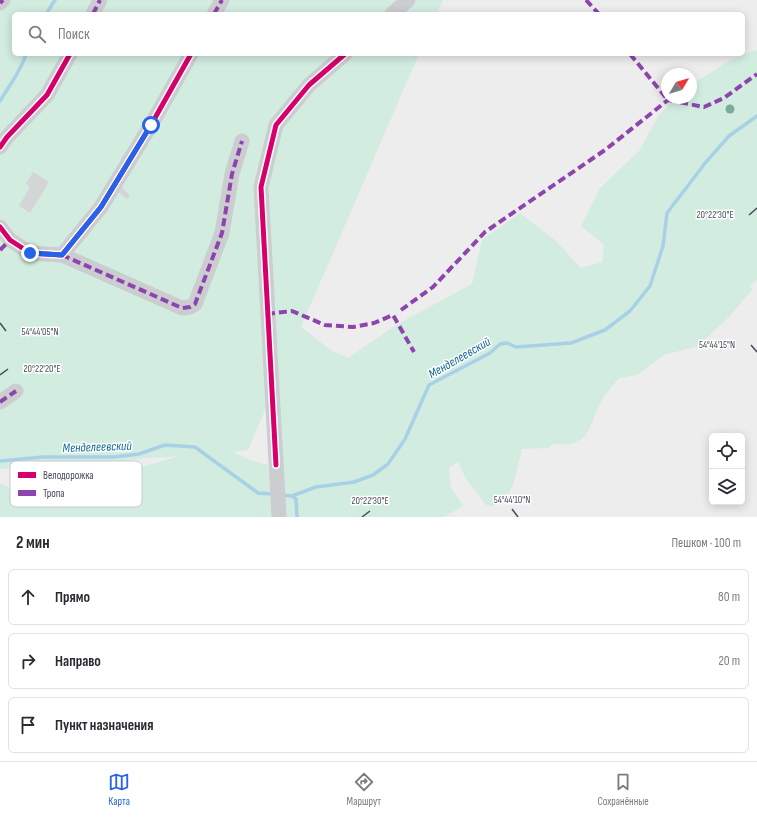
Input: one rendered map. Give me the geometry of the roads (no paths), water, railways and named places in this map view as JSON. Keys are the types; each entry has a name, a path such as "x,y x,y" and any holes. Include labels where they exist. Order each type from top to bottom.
{"street":[{"path":"0,3 3,0"},
{"path":"94,12 100,0"},
{"path":"215,12 222,0"},
{"path":"394,12 408,0"},
{"path":"0,147 7,137 47,95 69,56"},
{"path":"62,255 101,207 151,125 190,56"},
{"path":"278,517 261,187 276,125 309,85 343,56"},
{"path":"0,227 5,245 30,253 62,255 182,308 190,308 195,304 222,233 232,174 242,141"},
{"path":"0,402 16,390"}],"waterway":[{"path":"47,12 55,0"},
{"path":"0,101 18,72 25,56"},
{"name":"Менделеевский","path":"281,495 292,496 316,487 354,482 373,475 388,464 405,439 429,385 490,353 500,344 507,343 516,347 571,343 605,330 630,311 650,286 663,246 667,213 706,162 729,136 757,116"},
{"name":"Менделеевский","path":"0,461 43,457 114,457 139,454 165,445 195,447 258,493 273,494"},
{"path":"292,496 296,499 297,517"}]}
